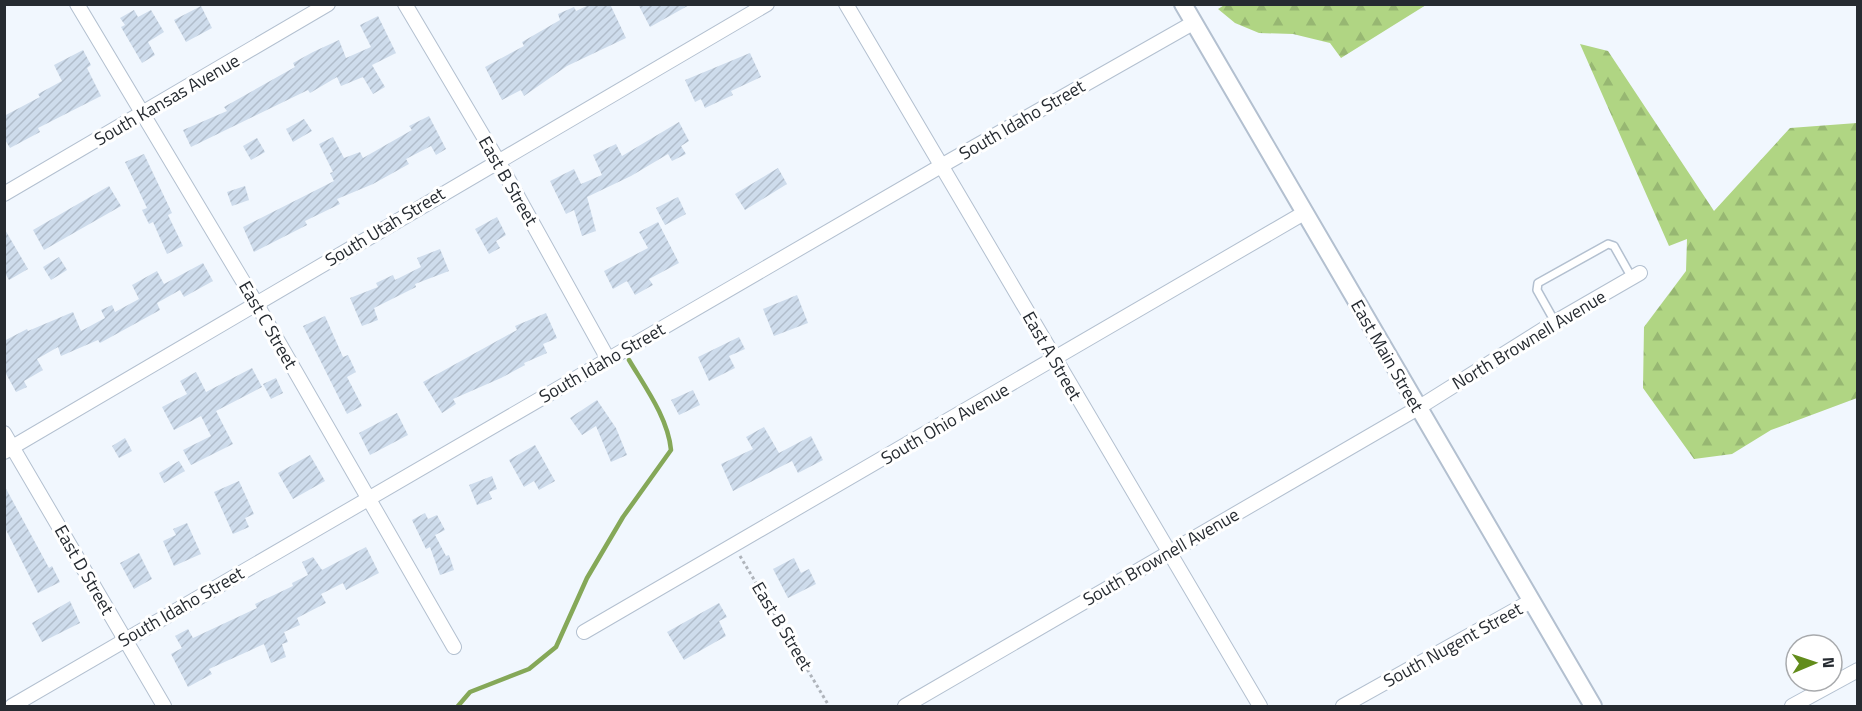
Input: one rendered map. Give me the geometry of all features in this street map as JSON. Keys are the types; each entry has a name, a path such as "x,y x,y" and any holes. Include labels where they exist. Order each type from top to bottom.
{"street":[{"name":"East C Street","path":"77,4 256,303 454,647"},
{"name":"South Kansas Avenue","path":"4,194 143,115 328,4"},
{"name":"East B Street","path":"405,4 498,161 608,359"},
{"name":"South Utah Street","path":"9,449 767,4"},
{"name":"East A Street","path":"846,4 1260,706"},
{"name":"East Main Street","path":"1182,4 1593,706"},
{"name":"South Idaho Street","path":"12,706 941,166 1193,23"},
{"name":"South Ohio Avenue","path":"585,632 1304,213"},
{"name":"North Brownell Avenue","path":"1418,408 1555,322 1636,275"},
{"name":"South Brownell Avenue","path":"905,706 1418,408"},
{"name":"East D Street","path":"4,433 9,449 164,706"},
{"name":"South Nugent Street","path":"1343,706 1531,601"},
{"path":"1792,706 1857,670"}],"lane":[{"path":"1555,322 1537,290 1538,284 1608,244 1614,246 1636,275"}],"path":[{"name":"East B Street","path":"735,546 830,706"}],"green space":[{"path":"1226,4 1426,5 1341,58 1330,43 1293,34 1259,33 1235,23 1218,9"},
{"path":"1580,44 1608,51 1714,211 1790,128 1857,123 1857,398 1771,430 1732,454 1694,459 1643,388 1644,327 1686,271 1687,239 1669,246"}],"building":[{"path":"591,4 610,4 626,38 567,66 524,96 521,90 502,100 485,67 524,46 522,42 560,20 558,14 574,7 576,11"},
{"path":"638,4 691,4 650,27"},
{"path":"201,6 212,28 186,42 174,20"},
{"path":"134,10 138,17 151,10 164,32 148,42 155,55 142,63 121,27 125,25 120,18"},
{"path":"378,16 396,53 372,65 385,87 373,94 363,77 341,86 337,77 310,93 308,90 191,147 183,130 227,111 224,107 295,67 293,63 339,40 346,58 371,47 360,25"},
{"path":"83,50 91,65 87,68 101,96 38,128 40,132 10,148 4,138 4,116 40,97 38,94 62,81 54,65"},
{"path":"750,53 761,77 731,91 733,95 705,108 701,99 695,102 685,80"},
{"path":"429,116 446,149 436,155 431,146 406,159 409,164 373,184 337,199 340,204 305,221 307,225 254,252 243,227 334,181 330,173 333,172 319,144 333,137 344,158 360,152 363,158 412,130 409,126"},
{"path":"304,119 312,131 293,142 286,129"},
{"path":"679,122 689,141 681,146 686,154 672,161 668,154 631,176 587,197 596,231 582,236 574,210 566,214 550,181 574,169 581,184 602,175 593,155 616,144 622,156"},
{"path":"257,138 265,152 251,160 243,146"},
{"path":"144,154 172,213 168,215 183,246 167,254 153,222 149,224 142,210 147,208 125,162"},
{"path":"778,168 787,184 745,210 735,194"},
{"path":"109,186 121,206 44,250 33,230"},
{"path":"245,186 249,200 232,206 227,192"},
{"path":"678,197 686,214 665,225 656,208"},
{"path":"497,217 506,235 496,241 500,248 489,254 475,229"},
{"path":"658,222 679,263 649,279 653,285 635,295 627,281 613,289 604,271 648,248 639,232"},
{"path":"4,228 28,269 9,280 4,271"},
{"path":"440,249 449,271 415,284 416,287 374,308 378,320 362,326 350,298 378,287 376,283 393,275 395,280 421,267 417,258"},
{"path":"59,257 67,270 51,280 43,267"},
{"path":"203,263 213,281 184,297 180,290 157,303 160,310 100,343 98,340 61,356 58,347 37,359 43,370 24,381 27,387 16,392 4,370 4,341 27,329 28,331 73,312 81,331 105,318 101,310 112,305 115,312 139,299 132,285 157,271 164,284"},
{"path":"797,295 808,323 774,336 763,309"},
{"path":"546,313 557,338 543,344 547,353 524,363 525,365 501,378 453,399 456,404 442,413 423,382 517,330 515,326"},
{"path":"325,316 343,357 348,355 356,372 347,377 362,406 347,414 303,326"},
{"path":"739,337 745,349 729,356 735,368 709,381 698,357"},
{"path":"252,368 262,387 216,411 233,444 191,465 183,450 211,436 201,416 174,430 162,407 187,394 180,381 196,372 206,392"},
{"path":"276,378 283,393 271,399 263,384"},
{"path":"693,390 700,405 679,415 671,400"},
{"path":"597,400 616,428 627,455 611,462 596,426 582,435 570,418"},
{"path":"397,413 408,435 370,455 359,433"},
{"path":"764,427 779,453 811,436 823,460 798,473 792,461 733,491 721,464 753,449 746,437"},
{"path":"125,438 132,451 119,458 112,446"},
{"path":"535,445 555,481 539,490 534,481 524,487 509,460"},
{"path":"310,455 325,481 293,499 278,473"},
{"path":"179,461 185,471 164,483 159,473"},
{"path":"492,476 497,489 489,492 492,499 477,505 469,485"},
{"path":"239,481 254,514 245,518 249,527 233,534 214,492"},
{"path":"4,485 49,568 52,566 60,582 38,593 4,526"},
{"path":"425,513 428,519 437,515 445,530 435,535 446,556 449,555 454,570 440,575 430,547 426,549 412,520"},
{"path":"187,523 201,554 174,566 163,541 176,535 173,529"},
{"path":"366,547 379,573 346,590 343,583 321,594 326,603 297,618 300,625 284,632 288,642 282,644 286,657 271,663 264,644 209,669 212,674 188,687 171,654 182,648 175,636 188,629 193,638 257,608 255,604 293,586 292,583 308,575 302,562 313,557 322,570"},
{"path":"139,553 152,579 134,589 120,563"},
{"path":"794,558 801,573 809,569 816,584 788,598 773,569"},
{"path":"70,601 80,623 42,642 32,623"},
{"path":"719,603 727,617 719,621 726,636 684,660 667,632"}],"waterway":[{"path":"458,706 470,692 529,669 556,647 587,578 623,517 671,450 661,415 629,360"}]}
